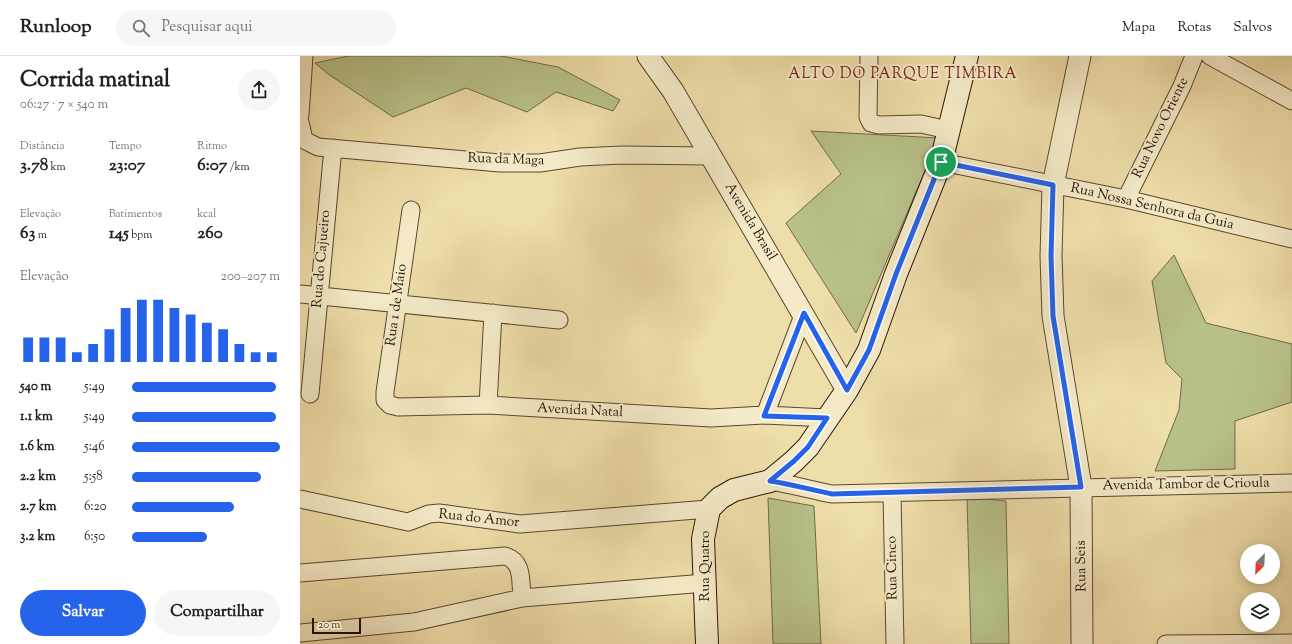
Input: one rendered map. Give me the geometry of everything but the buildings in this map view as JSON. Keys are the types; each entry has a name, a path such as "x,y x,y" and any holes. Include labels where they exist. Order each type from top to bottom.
{"main road":[{"path":"709,509 720,498 734,490 770,481 794,461 808,447 847,390 869,350 896,274 941,162 967,56"},
{"name":"Rua Quatro","path":"707,644 704,539 709,509"}],"street":[{"path":"300,115 304,56"},
{"name":"Avenida Brasil","path":"648,56 673,91 804,313 847,390"},
{"path":"869,56 868,117 871,123 879,125 921,124 948,130"},
{"name":"Rua Seis","path":"1080,56 1053,185 1051,256 1053,316 1081,487 1082,644"},
{"name":"Rua Novo Oriente","path":"1126,199 1182,86 1194,56"},
{"path":"1210,56 1292,101"},
{"name":"Rua da Maga","path":"300,122 304,140 318,147 508,163 540,164 580,158 622,155 710,156"},
{"name":"Rua do Cajueiro","path":"310,394 333,148"},
{"name":"Rua Nossa Senhora da Guia","path":"941,162 1126,199 1292,239"},
{"name":"Rua 1 de Maio","path":"385,400 397,303 411,210"},
{"path":"300,294 559,320"},
{"path":"488,405 493,313"},
{"path":"764,416 804,313"},
{"name":"Avenida Natal","path":"385,400 390,405 398,407 488,405 711,418 764,416 827,418"},
{"name":"Avenida Tambor de Crioula","path":"770,481 796,485 811,490 832,494 1292,483"},
{"name":"Rua Cinco","path":"892,493 895,644"},
{"name":"Rua do Amor","path":"300,499 408,522 429,514 439,513 520,524 709,509"},
{"path":"300,573 505,556 513,558 518,564 522,598"},
{"path":"300,633 414,622 522,598 705,583"},
{"path":"1166,644 1292,643"}],"green space":[{"path":"348,56 501,56 558,67 620,100 613,111 556,92 527,112 466,88 393,117 328,74 315,63"},
{"path":"811,131 939,138 856,333 786,223 841,174"},
{"path":"1174,255 1206,323 1292,344 1292,402 1235,421 1235,469 1155,471 1179,410 1182,379 1166,363 1152,281"},
{"path":"967,497 1006,501 1009,644 971,644"},
{"path":"768,498 814,506 821,644 773,644"}],"district":[{"name":"ALTO DO PARQUE TIMBIRA","path":"903,74"}],"route":[{"path":"941,162 1053,185 1051,256 1053,316 1081,487 832,494 811,490 796,485 770,481 808,447 827,418 764,416 804,313 847,390 869,350 896,274 941,162"}]}
